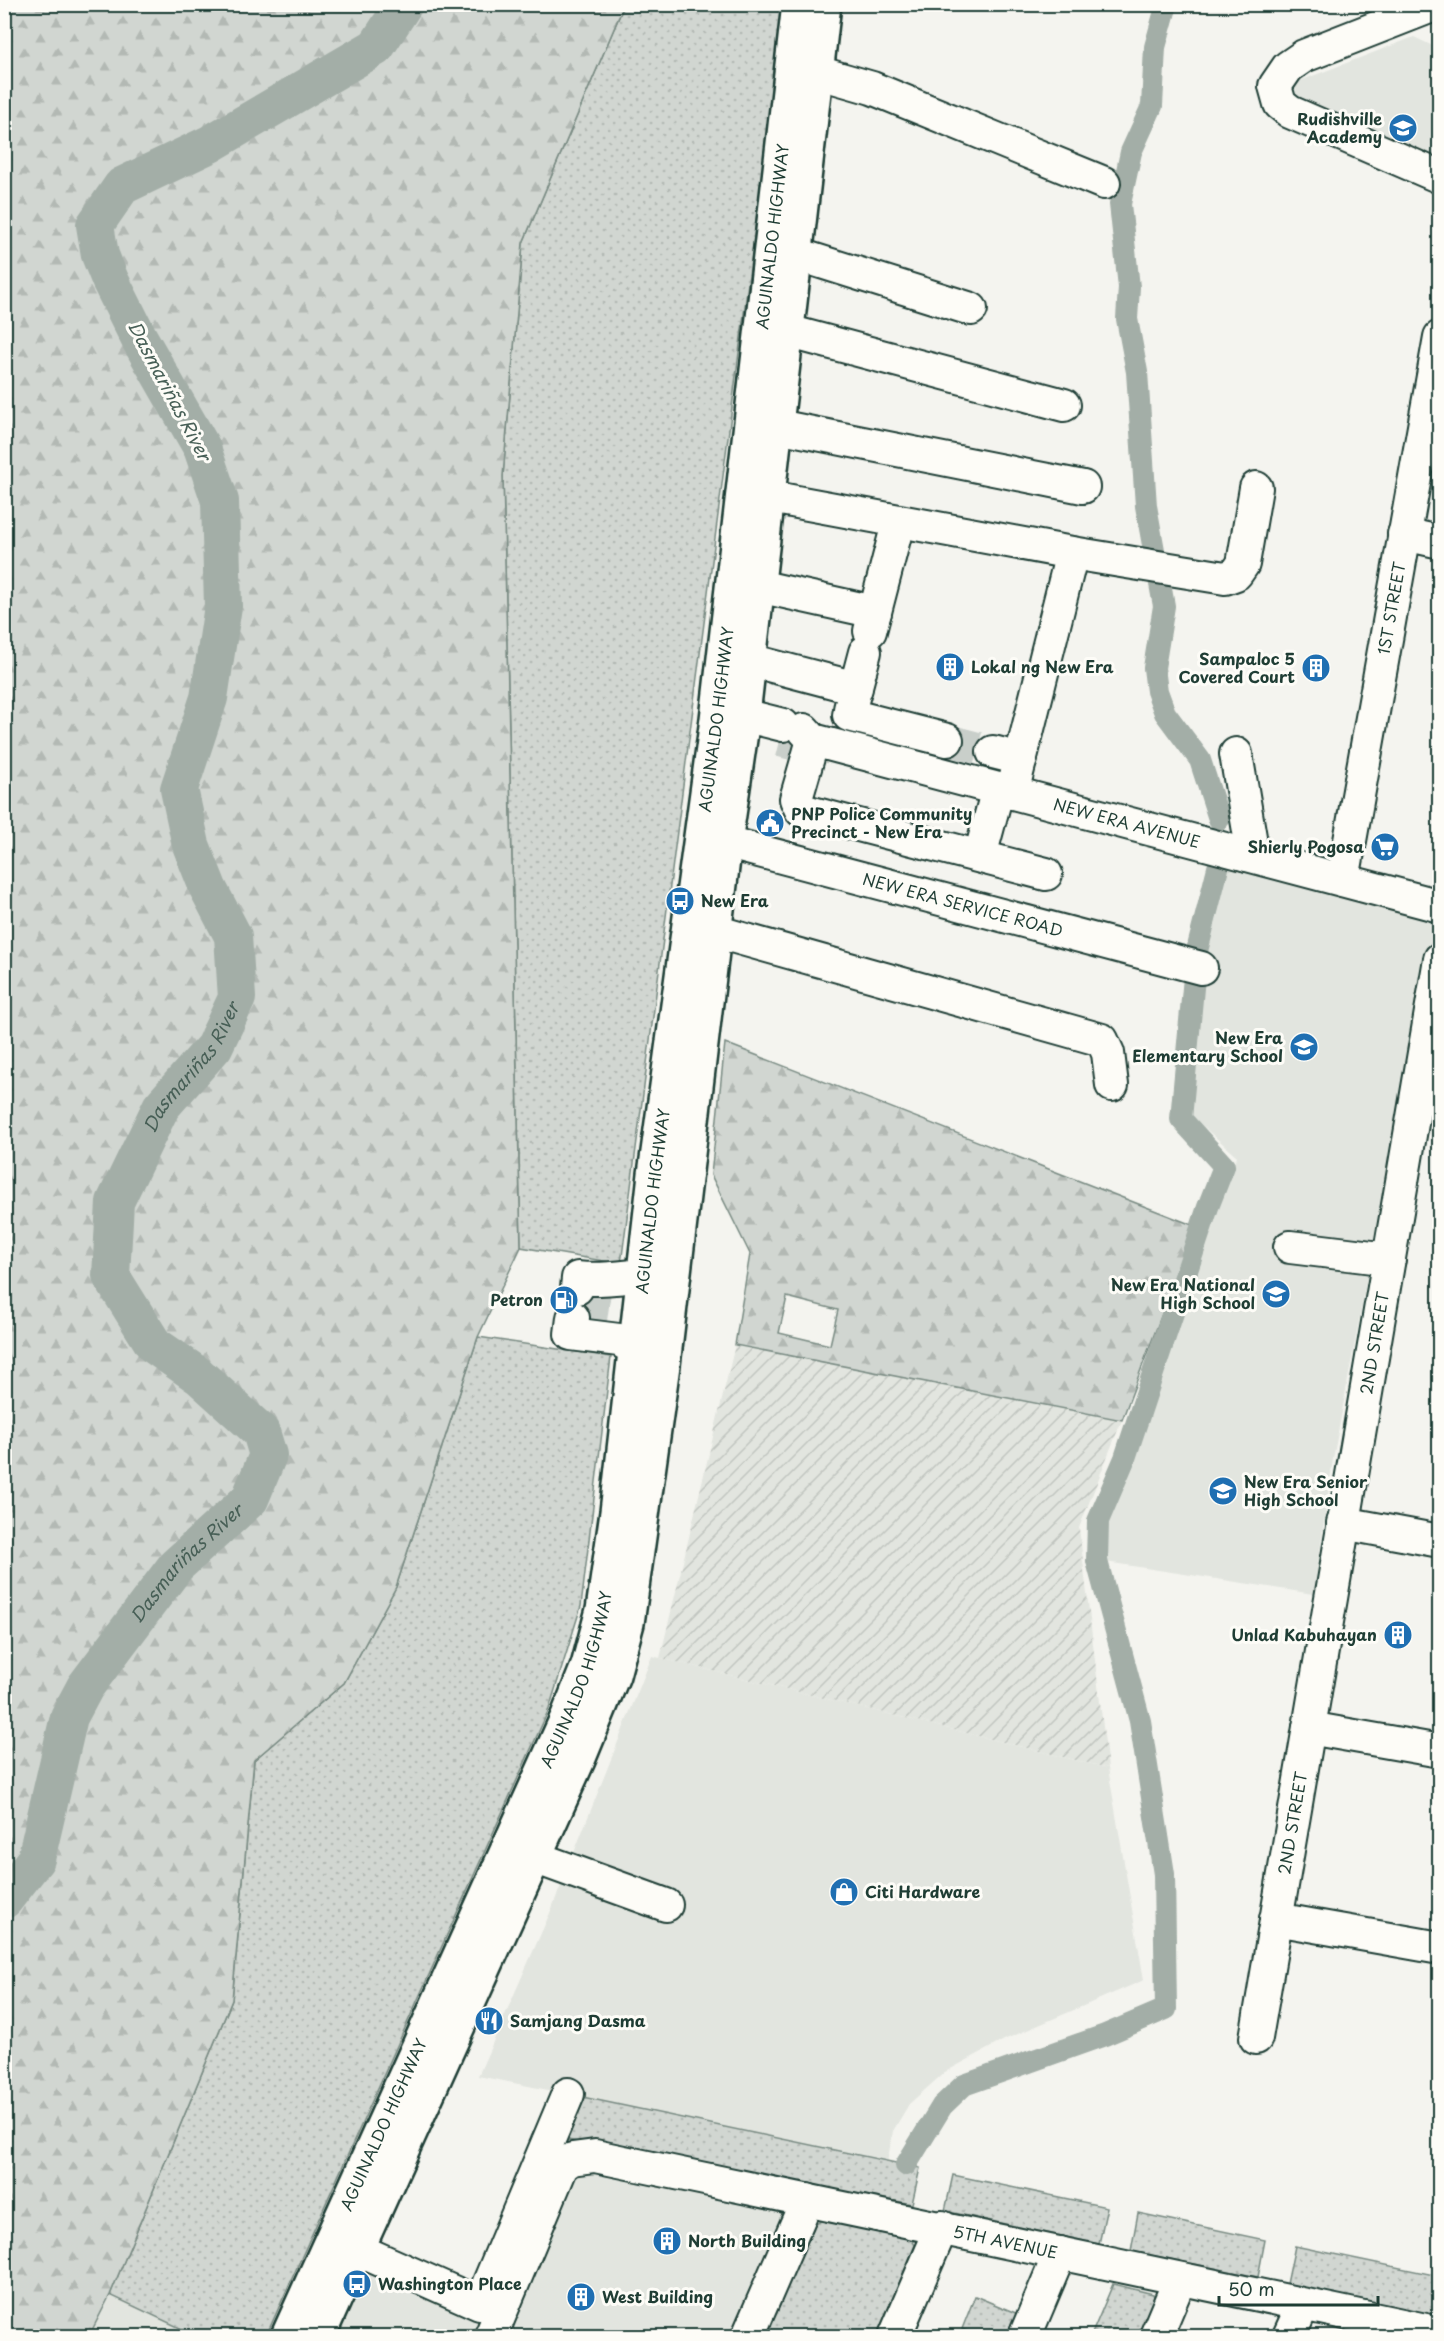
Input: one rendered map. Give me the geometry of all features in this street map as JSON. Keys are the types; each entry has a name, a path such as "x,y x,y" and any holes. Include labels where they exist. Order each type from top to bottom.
{"main road":[{"name":"AGUINALDO HIGHWAY","path":"764,424 787,330 796,254 805,68 799,4"},
{"name":"AGUINALDO HIGHWAY","path":"693,995 714,931 725,842 755,495 805,68 824,4"},
{"name":"AGUINALDO HIGHWAY","path":"288,2337 508,1885 534,1857 608,1685 627,1623 650,1358 693,995 734,722 749,660 758,586 755,495"},
{"name":"AGUINALDO HIGHWAY","path":"318,2337 508,1885 588,1666 603,1610 650,1358"}],"street":[{"path":"1437,4 1304,56 1288,67 1275,86 1280,104 1290,112 1440,177"},
{"path":"805,68 872,88 1104,183"},
{"path":"796,254 971,309"},
{"path":"787,330 1064,405"},
{"name":"1ST STREET","path":"1343,880 1440,337"},
{"path":"764,424 1083,486"},
{"path":"755,495 1072,553 1226,578 1236,574 1243,564 1256,488"},
{"path":"896,531 852,701 803,738 796,799 801,810 1046,874"},
{"path":"1404,534 1440,542"},
{"path":"980,856 1005,791 1007,755 1072,553"},
{"path":"758,586 870,632"},
{"path":"749,660 947,740"},
{"name":"NEW ERA AVENUE","path":"734,722 803,738 1440,906"},
{"path":"1236,754 1251,837 1247,855"},
{"name":"NEW ERA SERVICE ROAD","path":"725,842 1201,968"},
{"path":"714,931 1102,1040 1107,1053 1112,1085"},
{"name":"2ND STREET","path":"1256,2038 1440,959"},
{"path":"1290,1247 1389,1259"},
{"path":"650,1358 619,1340 587,1306 659,1274"},
{"path":"1344,1523 1440,1540"},
{"path":"1309,1728 1440,1751"},
{"path":"534,1857 666,1905"},
{"path":"1276,1919 1440,1948"},
{"path":"356,2249 480,2304 568,2094"},
{"name":"5TH AVENUE","path":"491,2337 562,2166 572,2159 594,2156 942,2227 1428,2333"},
{"path":"748,2337 807,2200"},
{"path":"895,2337 942,2227"},
{"path":"1025,2337 1060,2253"},
{"path":"1156,2337 1180,2279"},
{"path":"1289,2337 1303,2305"}],"shaded area":[{"name":"Rudishville Academy","path":"1414,37 1439,49 1439,161 1294,95 1297,82"},
{"path":"1227,865 1432,919 1434,923 1333,1459 1314,1594 1106,1562 1106,1522 1178,1332 1205,1233 1237,1156 1191,1116 1203,956"},
{"path":"735,1345 1122,1420 1079,1528 1108,1768 660,1658"},
{"name":"Citi Hardware","path":"652,1656 1108,1768 1144,1980 1006,2039 945,2072 909,2104 893,2131 875,2227 829,2336 338,2336 371,2262 484,2312 573,2095 478,2076 550,1913"},
{"path":"110,2295 197,2336 89,2336"}],"green space":[{"path":"5,4 624,5 523,243 503,476 521,1247 478,1337 396,1587 344,1683 254,1760 232,2000 110,2295 89,2336 4,2336"},
{"path":"624,5 784,5 621,1264 521,1247 503,476 523,243"},
{"path":"725,1043 1195,1226 1122,1420 735,1345 750,1254 711,1175","holes":["787,1297 838,1310 830,1345 779,1333"]},
{"path":"478,1337 611,1357 581,1606 549,1709 266,2336 197,2336 110,2295 232,2000 254,1760 344,1683 396,1587"},
{"path":"573,2095 920,2168 912,2204 557,2138"},
{"path":"953,2175 1107,2207 1099,2244 945,2211"},
{"path":"1138,2213 1265,2240 1258,2277 1131,2251"},
{"path":"822,2220 910,2237 915,2245 877,2336 765,2336 811,2227"},
{"path":"1295,2246 1439,2276 1439,2316 1287,2284"},
{"path":"1113,2284 1153,2294 1155,2299 1140,2336 1091,2336"},
{"path":"975,2296 1018,2314 1009,2336 981,2336 962,2329"}],"waterway":[{"name":"Dasmariñas River","path":"4,1900 36,1859 69,1717 85,1687 176,1566 250,1499 268,1455 261,1432 199,1376 154,1345 111,1276 115,1202 161,1107 214,1047 237,998 233,936 208,888 191,845 179,789 209,698 223,606 220,501 202,448 139,338 110,280 100,255 95,225 122,186 210,144 376,47 404,4"},
{"path":"1167,4 1155,47 1152,106 1131,152 1120,204 1129,287 1127,319 1137,372 1146,506 1164,606 1154,668 1157,691 1165,713 1200,760 1219,819"},
{"path":"1197,951 1220,860"},
{"path":"906,2165 942,2106 964,2085 1105,2035 1166,2009 1164,1874 1140,1721 1097,1561 1098,1521 1125,1458 1208,1207 1224,1166 1181,1119 1194,977"}],"tunnel":[{"path":"947,740 993,752"},
{"path":"780,741 800,746"},
{"path":"591,1320 595,1291"}],"place":[{"name":"Rudishville Academy","path":"1403,128"},
{"name":"Lokal ng New Era","path":"950,667"},
{"name":"Sampaloc 5 Covered Court","path":"1316,668"},
{"name":"PNP Police Community Precinct - New Era","path":"770,823"},
{"name":"Shierly Pogosa","path":"1385,847"},
{"name":"New Era","path":"680,901"},
{"name":"New Era Elementary School","path":"1304,1047"},
{"name":"New Era National High School","path":"1276,1294"},
{"name":"Petron","path":"564,1300"},
{"name":"New Era Senior High School","path":"1223,1491"},
{"name":"Unlad Kabuhayan","path":"1398,1635"},
{"name":"Citi Hardware","path":"844,1892"},
{"name":"Samjang Dasma","path":"489,2021"},
{"name":"North Building","path":"667,2241"},
{"name":"Washington Place","path":"357,2284"},
{"name":"West Building","path":"581,2297"}]}
